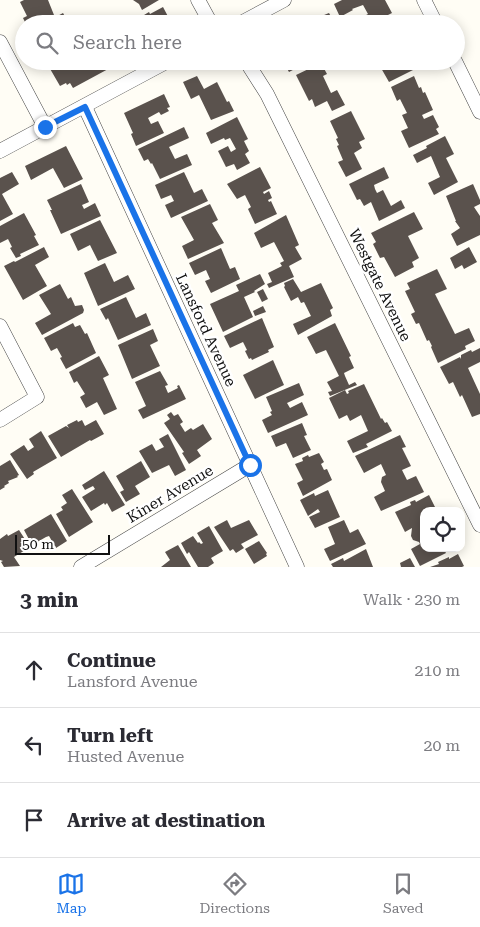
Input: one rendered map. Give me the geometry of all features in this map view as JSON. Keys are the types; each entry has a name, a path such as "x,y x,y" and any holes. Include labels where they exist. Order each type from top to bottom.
{"street":[{"path":"198,0 206,15"},
{"path":"256,15 284,0"},
{"path":"424,0 432,15"},
{"path":"0,42 45,127"},
{"path":"0,151 152,70"},
{"name":"Westgate Avenue","path":"252,70 267,94 480,526"},
{"path":"459,70 480,112"},
{"name":"Lansford Avenue","path":"85,107 297,567"},
{"path":"0,326 37,397 0,420"},
{"name":"Kiner Avenue","path":"81,567 250,465"}],"building":[{"path":"24,0 48,0 54,15 26,15 20,2"},
{"path":"133,0 159,0 142,10 139,4"},
{"path":"342,0 385,0 392,13 388,15 366,15 368,14 363,5 352,9 344,15 339,15 334,4"},
{"path":"163,7 167,15 144,15 149,12 150,14"},
{"path":"51,70 106,70 73,88 70,83 60,86"},
{"path":"306,70 325,70 327,74 323,76 331,93 337,90 345,105 332,111 327,101 315,107 312,99 309,101 296,75"},
{"path":"382,70 413,70 389,82"},
{"path":"197,76 204,89 217,82 234,111 211,120 199,95 191,99 183,82"},
{"path":"414,76 419,88 421,87 423,93 425,92 433,110 422,115 424,119 433,115 439,127 436,129 439,134 409,148 401,131 408,128 402,115 407,113 400,99 397,101 391,87"},
{"path":"164,94 170,107 167,108 169,111 161,115 159,112 148,118 151,124 158,121 164,133 136,146 131,134 133,133 124,113"},
{"path":"351,111 365,139 359,142 362,148 354,153 362,169 346,177 338,162 343,160 337,146 339,145 336,139 338,138 330,121"},
{"path":"237,117 248,139 244,141 249,151 245,154 250,163 237,170 234,164 226,167 218,151 228,146 231,152 236,149 230,138 225,140 224,138 211,144 206,133"},
{"path":"184,127 189,138 169,147 175,159 187,154 192,165 160,179 152,163 148,159 144,161 138,149"},
{"path":"445,136 454,154 446,158 458,182 434,195 428,183 440,177 431,156 417,163 413,155"},
{"path":"66,146 83,179 64,188 53,168 31,180 25,166"},
{"path":"260,167 271,188 263,192 264,194 269,191 272,198 268,200 269,202 271,201 277,214 255,224 248,209 251,207 245,195 237,199 227,184"},
{"path":"384,167 389,178 374,185 377,193 383,190 391,206 401,200 405,208 379,221 371,202 364,206 360,199 357,200 349,184"},
{"path":"12,172 19,184 2,194 13,214 0,221 0,178"},
{"path":"184,172 194,193 202,189 208,201 171,218 165,205 174,201 171,195 161,199 155,185"},
{"path":"81,184 89,202 82,205 84,209 95,203 101,216 61,234 47,200"},
{"path":"473,184 480,200 480,204 474,207 480,216 480,235 457,246 451,234 460,228 455,221 446,196"},
{"path":"210,204 218,220 212,223 224,243 188,259 182,246 194,240 181,217"},
{"path":"414,212 423,229 408,236 419,258 412,262 414,267 395,277 384,257 380,258 373,244 376,242 371,233"},
{"path":"24,213 36,235 34,236 39,245 20,254 21,256 16,258 10,248 12,247 8,239 0,243 0,226"},
{"path":"286,215 299,245 295,247 302,259 289,266 294,277 269,288 267,284 272,282 268,273 282,266 280,263 284,261 274,242 261,248 254,233"},
{"path":"100,220 117,253 98,261 90,245 78,251 70,234"},
{"path":"44,247 49,257 35,265 47,286 23,300 4,266"},
{"path":"469,247 477,262 464,269 462,265 455,269 450,258"},
{"path":"221,248 230,269 235,267 240,279 211,293 205,281 210,279 206,270 195,275 189,263"},
{"path":"105,263 114,282 128,275 135,289 98,306 84,273"},
{"path":"437,269 447,289 435,294 455,334 469,328 475,341 465,346 466,349 438,363 429,340 427,341 419,323 416,324 411,314 415,312 405,291 410,289 407,283"},
{"path":"260,274 265,284 255,292 244,297 253,317 223,332 210,304 239,291 236,285"},
{"path":"293,279 301,292 321,283 333,308 330,310 332,316 298,335 293,324 311,316 304,302 301,303 298,297 291,301 284,287 284,283"},
{"path":"60,284 68,299 71,297 75,306 82,305 83,313 42,335 35,323 51,314 39,295"},
{"path":"263,289 268,299 262,302 257,292"},
{"path":"126,297 136,318 146,313 151,325 118,340 108,318 106,320 100,309"},
{"path":"263,306 266,312 255,316 253,311"},
{"path":"262,318 274,347 268,350 269,352 252,360 251,358 249,359 245,351 247,350 243,342 230,348 224,336"},
{"path":"73,323 75,327 80,325 85,334 87,333 96,353 66,369 57,348 51,351 44,338"},
{"path":"335,323 351,356 349,357 354,368 344,373 345,376 349,385 355,382 357,385 330,396 328,392 332,391 327,382 339,376 326,350 316,354 307,337"},
{"path":"153,329 158,341 150,345 160,366 132,379 118,345"},
{"path":"480,348 480,362 468,368 480,394 480,414 472,417 462,395 460,397 453,382 449,384 440,367 460,357 461,359 461,355 471,350 472,352"},
{"path":"99,356 109,375 103,378 117,409 104,415 97,402 86,408 80,397 85,394 77,381 74,383 69,372"},
{"path":"273,360 284,385 255,399 243,375"},
{"path":"160,371 168,385 165,386 168,393 178,388 177,386 179,385 186,399 143,419 138,410 146,406 135,382"},
{"path":"299,383 304,395 287,403 290,408 302,402 308,415 268,433 262,420 272,415 266,397"},
{"path":"364,384 381,419 385,423 387,422 392,431 366,444 368,447 353,453 347,441 368,431 361,415 350,421 347,415 339,419 329,398 345,390 347,394 349,393 348,391"},
{"path":"171,412 174,416 178,414 183,422 180,424 185,432 203,424 212,439 197,450 201,456 189,464 182,453 184,452 164,423 170,419 167,415"},
{"path":"77,420 78,422 82,420 85,426 96,420 104,434 61,457 48,436 66,426 69,428 67,425"},
{"path":"302,423 307,435 304,436 311,450 293,458 286,443 276,447 271,436"},
{"path":"41,431 57,458 33,472 34,474 27,479 10,454 24,445 28,451 34,447 29,439"},
{"path":"168,434 186,470 175,476 169,465 152,473 139,451 152,444 156,451 164,447 159,439"},
{"path":"400,435 406,447 402,448 411,466 402,470 407,480 416,476 424,492 381,511 374,497 385,491 381,482 382,477 386,475 381,464 364,473 355,456"},
{"path":"319,453 324,462 321,464 324,470 327,469 332,480 303,496 297,483 303,480 295,464 303,461 302,458 308,455 309,457"},
{"path":"10,460 19,475 8,481 9,483 0,490 0,466"},
{"path":"141,461 150,477 135,486 140,494 126,502 120,492 124,490 116,476"},
{"path":"104,471 125,505 112,512 107,503 105,505 104,503 91,511 82,497 95,489 93,486 85,490 82,485"},
{"path":"72,489 93,522 69,537 56,514 63,510 61,507 67,503 62,495"},
{"path":"328,490 340,517 315,528 309,517 320,512 318,509 308,516 300,500 314,493 315,496"},
{"path":"429,495 435,507 420,507 420,544 413,540 411,536 412,528 405,532 395,512 411,505 410,502 415,500 416,502"},
{"path":"51,514 67,541 56,548 49,536 32,545 24,530"},
{"path":"227,520 231,528 249,520 258,535 241,544 244,548 236,553 233,549 230,551 214,527"},
{"path":"344,520 350,533 358,529 366,544 330,561 324,549 335,544 328,527"},
{"path":"209,526 223,551 211,558 214,563 208,567 198,567 181,543 193,536 198,543 203,543 197,533"},
{"path":"19,530 30,547 14,557 20,566 4,567 1,562 3,561 0,560 0,539 7,534 8,536"},
{"path":"259,541 267,556 254,564 245,549"},
{"path":"420,544 420,552 446,553 420,566 411,549"},
{"path":"178,545 191,567 161,567 170,560 165,552"},
{"path":"366,549 373,567 333,567 331,564 343,558 344,561"},
{"path":"458,554 464,566 462,567 430,567 439,564 438,562"},
{"path":"410,558 415,567 401,567 400,563"}],"route":[{"path":"45,127 85,107 250,465"}]}
